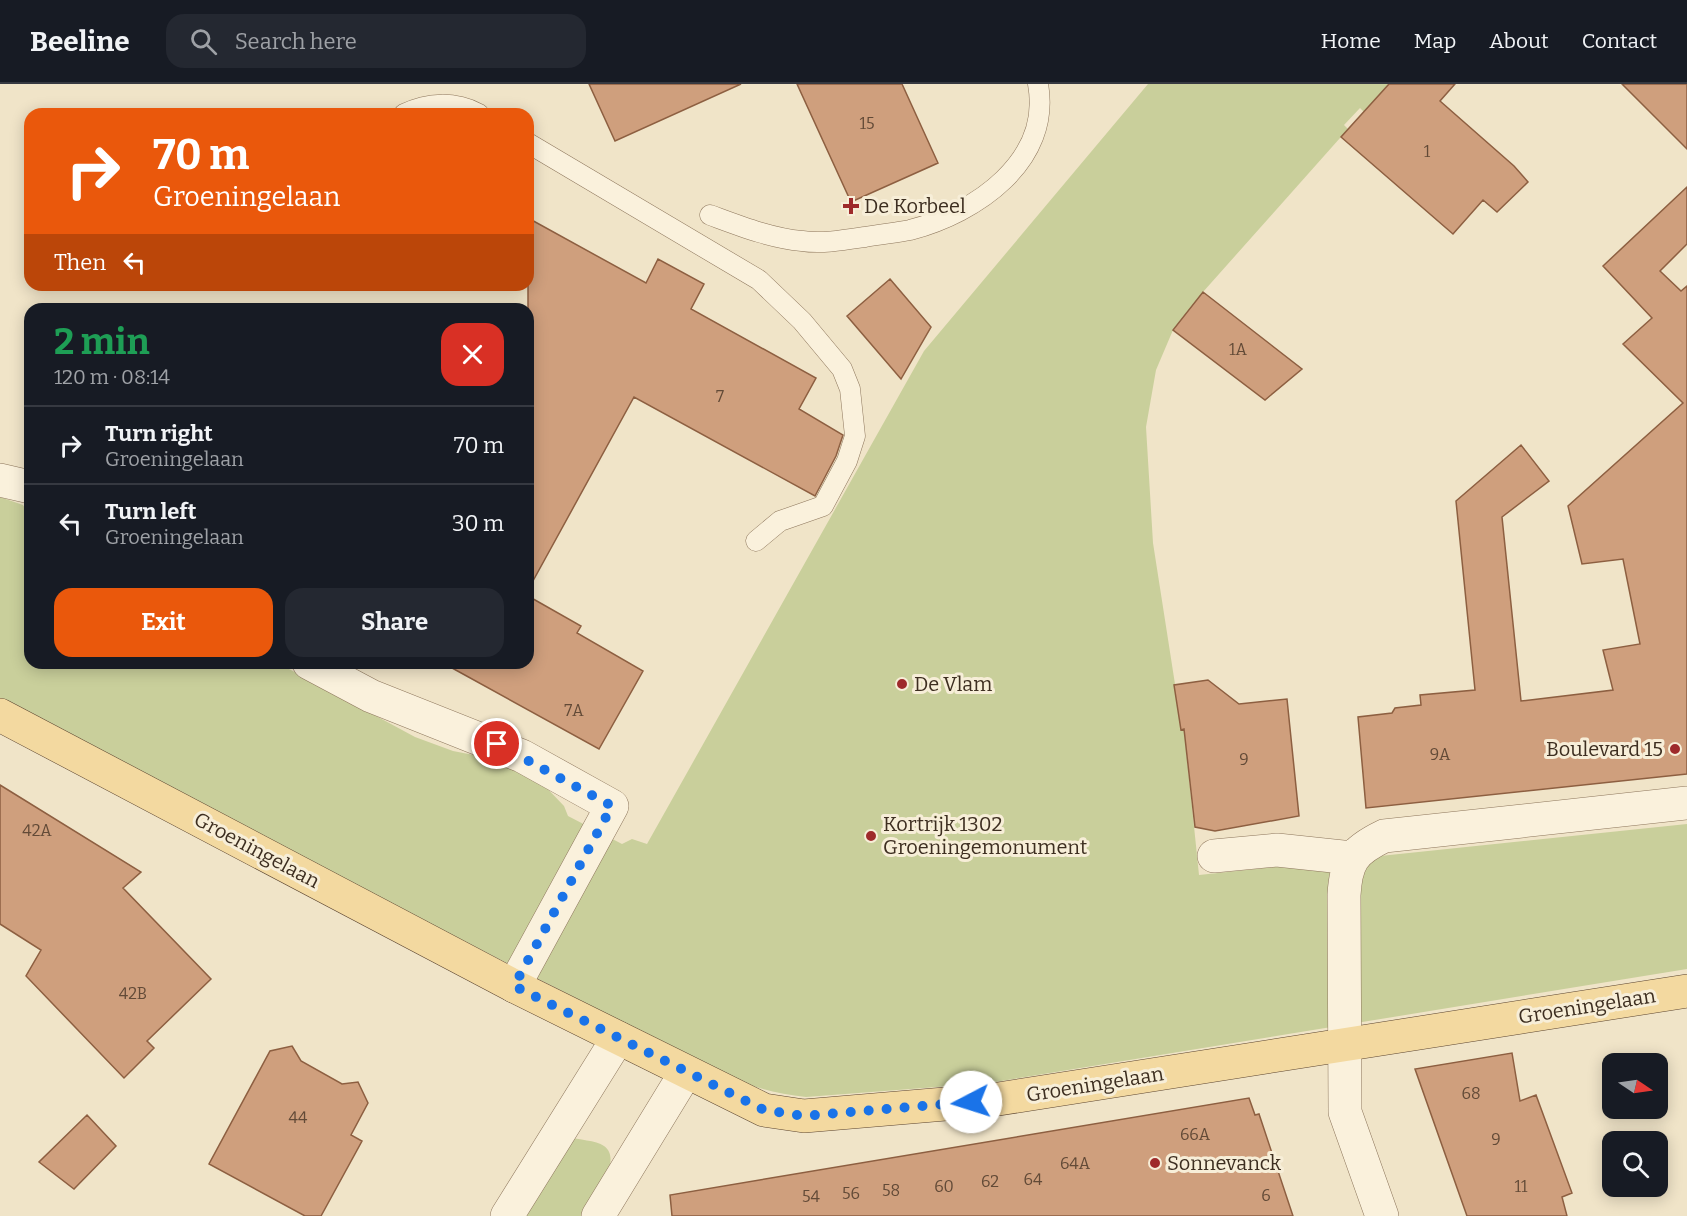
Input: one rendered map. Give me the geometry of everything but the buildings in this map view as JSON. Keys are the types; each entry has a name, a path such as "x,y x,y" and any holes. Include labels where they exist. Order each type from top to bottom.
{"main road":[{"name":"Groeningelaan","path":"0,715 514,986 764,1110 804,1116 993,1100 1687,991"}],"street":[{"path":"0,480 24,486"},
{"path":"320,669 371,696 522,756 612,806 514,986"},
{"path":"1382,1216 1345,1112 1344,896 1347,871 1352,858 1360,848 1384,836 1687,803"},
{"path":"1214,856 1277,850 1352,858"},
{"path":"507,1216 618,1038"},
{"path":"598,1216 686,1072"}],"lane":[{"path":"710,215 752,231 803,242 849,239 911,230 954,213 992,192 1017,168 1035,133 1040,97 1038,84"},
{"path":"420,108 438,104 463,108"},
{"path":"534,147 759,280 802,321 842,369 850,389 855,413 855,436 847,461 823,506 780,521 756,541"}],"green space":[{"path":"1148,84 1389,84 1364,112 1360,108 1344,125 1348,129 1203,292 1173,330 1156,370 1146,427 1153,543 1182,729 1184,729 1199,875 1687,824 1687,969 989,1083 806,1097 760,1088 733,1078 0,705 0,497 24,507 24,669 289,669 415,737 453,751 489,758 541,782 564,806 568,816 622,844 632,839 647,844 924,351"},
{"path":"568,1137 601,1144 609,1152 611,1161 609,1170 600,1191 584,1216 519,1216"}],"place":[{"name":"De Korbeel","path":"851,206"},
{"name":"De Vlam","path":"902,684"},
{"name":"Boulevard 15","path":"1675,749"},
{"name":"Kortrijk 1302 Groeningemonument","path":"871,836"},
{"name":"Sonnevanck","path":"1155,1163"}],"route":[{"path":"497,744 612,806 514,986 764,1110 784,1115 804,1116 971,1102"}]}
